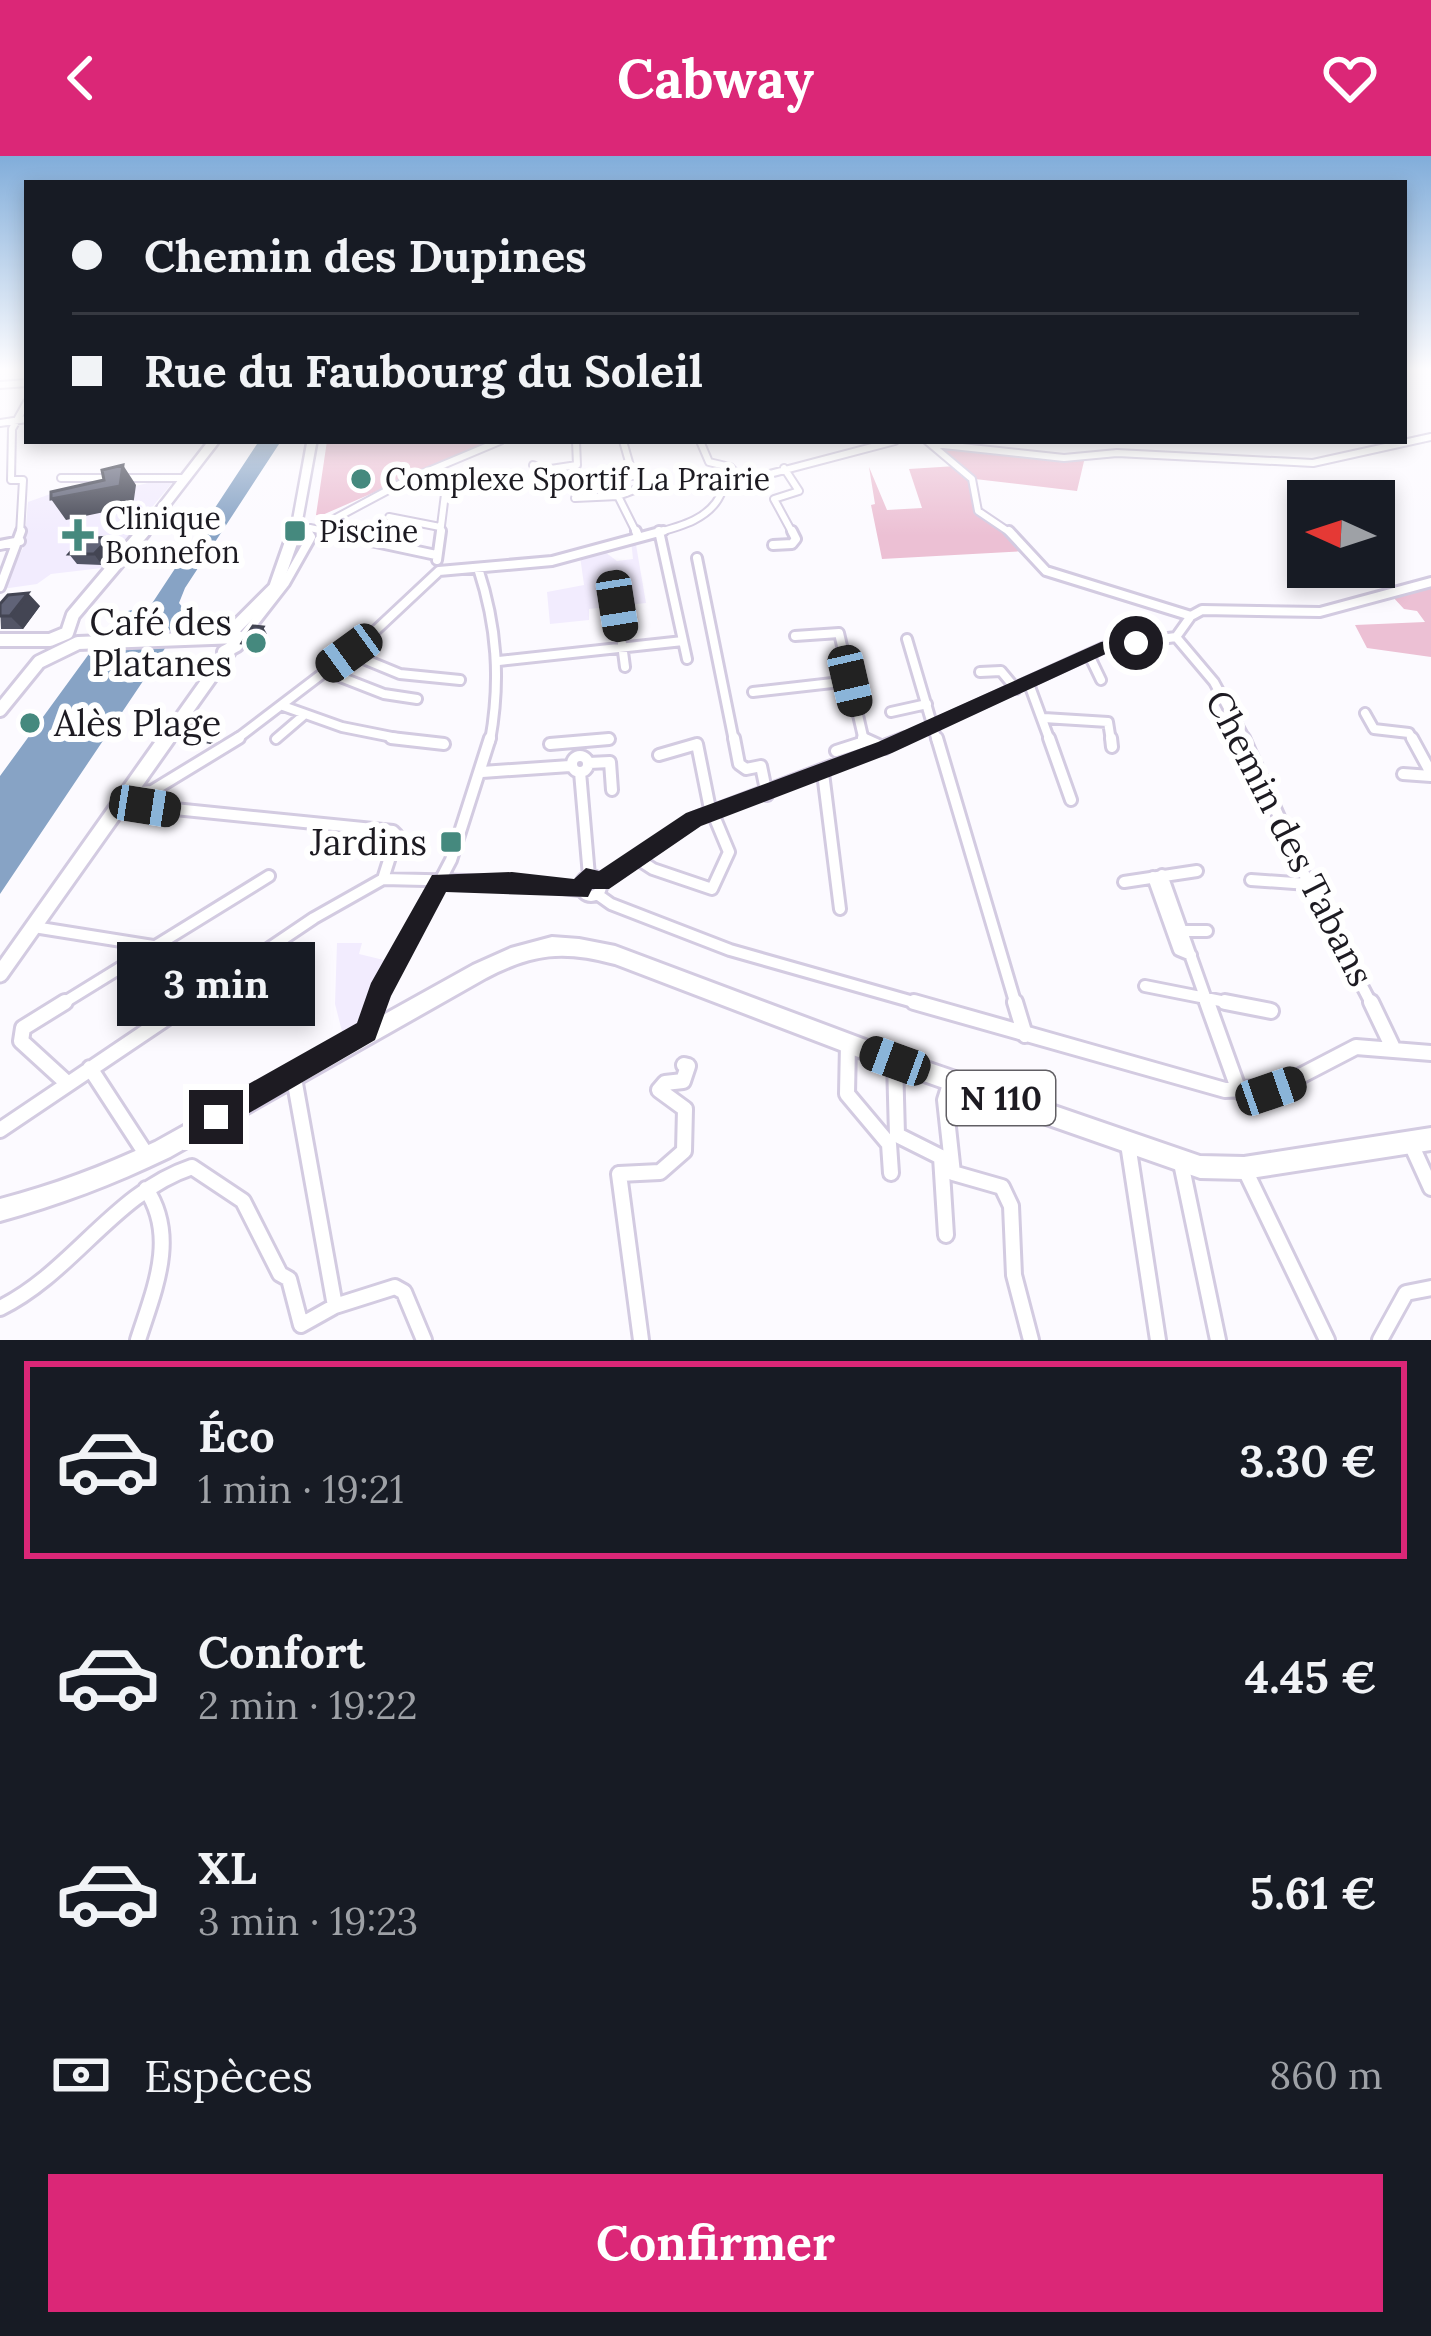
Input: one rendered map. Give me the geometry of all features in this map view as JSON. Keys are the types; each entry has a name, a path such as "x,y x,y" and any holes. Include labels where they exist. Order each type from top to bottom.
{"main road":[{"path":"70,637 73,615 108,578 212,444"},
{"path":"0,974 137,793 227,642 291,561 305,533 312,444"},
{"path":"0,640 52,644 70,637 227,642"},
{"path":"1,707 52,644"},
{"name":"N 110","path":"0,1210 70,1192 146,1155 366,1031 508,958 548,946 584,947 636,962 1181,1163 1244,1168 1421,1140"}],"street":[{"path":"11,479 8,443 13,425"},
{"path":"322,530 353,506 493,444"},
{"path":"532,465 544,470 578,465 576,444"},
{"path":"624,444 633,476"},
{"path":"701,444 709,462 730,467 743,481"},
{"path":"382,879 397,835 393,831 192,814 145,806 137,793 199,764 283,706 439,571 552,562 686,525 717,506 722,491 743,481 882,444"},
{"path":"933,444 972,479 978,511 1005,527 1046,571 1191,616 1220,608 1320,612 1431,581"},
{"path":"948,444 1064,458 1117,452 1313,463 1399,444"},
{"path":"0,468 11,466"},
{"path":"772,545 792,544 796,539 774,499 800,491 784,467"},
{"path":"61,478 185,478"},
{"path":"0,486 11,479 23,480 25,513 20,542 0,587"},
{"path":"575,498 618,496 656,482"},
{"path":"439,571 436,555 445,494 441,490"},
{"path":"618,496 638,536"},
{"path":"388,517 440,527"},
{"path":"305,533 322,530 436,555"},
{"path":"659,531 687,658"},
{"path":"0,545 20,542"},
{"path":"697,558 739,764 746,769 760,766 767,795"},
{"path":"366,1031 380,992 440,882 482,772 499,661 494,606 478,568"},
{"path":"617,606 625,667"},
{"path":"592,888 677,828 885,748 1107,646 1176,637 1191,616"},
{"path":"795,636 839,633 864,742"},
{"name":"Chemin des Tabans","path":"1176,637 1198,654 1393,1048"},
{"path":"907,639 1024,1036"},
{"path":"499,661 683,641"},
{"path":"349,653 400,674 460,680"},
{"path":"1089,655 1101,680"},
{"path":"325,671 384,694 417,699"},
{"path":"980,672 1001,671 1016,689"},
{"path":"753,692 850,681"},
{"path":"1029,684 1070,800"},
{"path":"891,712 927,704"},
{"path":"283,706 400,742 444,744"},
{"path":"1365,713 1374,729 1409,733 1431,774 1403,774"},
{"path":"276,739 304,715"},
{"path":"1044,718 1108,722 1112,747"},
{"path":"550,744 609,739"},
{"path":"579,742 592,888"},
{"path":"836,751 864,742 885,748"},
{"path":"636,858 653,869 712,889 729,852 712,813 697,744 659,755"},
{"path":"482,772 610,762 612,790"},
{"path":"824,773 840,909"},
{"path":"1124,882 1197,871"},
{"path":"67,1083 21,1041 22,1028 269,876"},
{"path":"1157,876 1182,931 1239,1091"},
{"path":"1157,876 1179,950 1191,955"},
{"path":"0,1130 314,918 382,879 592,888 611,904 730,950 1024,1036 1239,1091 1271,1091 1298,1081 1349,1048 1431,1053"},
{"path":"1251,880 1308,884"},
{"path":"34,927 155,946"},
{"path":"1182,931 1207,931"},
{"path":"1145,986 1271,1011"},
{"path":"848,1044 847,1094 889,1144 891,1173"},
{"path":"895,1061 897,1135 941,1157 946,1235"},
{"path":"641,1340 619,1174 660,1172 684,1151 685,1109 659,1090 665,1083 683,1082 688,1066 684,1065"},
{"path":"90,1068 146,1155"},
{"path":"293,1073 335,1306"},
{"path":"951,1082 945,1100 953,1173 1002,1187 1010,1200 1014,1275 1031,1340"},
{"path":"1421,1140 1431,1188"},
{"path":"1128,1144 1158,1340"},
{"path":"1181,1163 1218,1340"},
{"path":"0,1308 36,1291 146,1189 192,1166 243,1201 280,1274 289,1279 301,1325 335,1306 395,1287 404,1292 424,1340"},
{"path":"1244,1168 1327,1340"},
{"path":"138,1340 164,1249 156,1200 146,1189"},
{"path":"1380,1340 1406,1293 1431,1288"}],"shaded area":[{"name":"Complexe Sportif La Prairie","path":"327,444 485,444 320,516 316,515"},
{"path":"939,446 1085,457 1077,491 975,479"},
{"path":"956,466 970,480 975,509 1025,551 882,559 869,467 887,510 922,508 909,469"},
{"name":"Clinique Bonnefon","path":"172,483 102,568 51,574 37,584 2,589 24,546 28,502 70,487 109,492"},
{"path":"635,539 646,603 589,609 589,620 550,624 547,592 584,585 580,556 601,549 617,561 633,559 631,540"},
{"path":"1431,584 1431,657 1367,648 1355,625 1425,622 1417,611 1404,609 1391,595"},
{"path":"337,943 362,943 359,954 392,962 355,1028 343,1035 335,1004"}],"water":[{"path":"257,444 279,444 185,588 179,603 183,608 180,626 0,894 0,776 110,625 128,611 151,605"}],"building":[{"path":"123,465 120,486 51,499 51,492 104,480 102,470"},
{"path":"110,537 94,554 69,554 82,539"},
{"path":"28,593 10,616 0,616 0,604 8,595"},
{"path":"253,626 263,627 252,644 242,643"},
{"path":"175,723 212,728 202,735 172,728"}],"place":[{"name":"Complexe Sportif La Prairie","path":"361,479"},
{"name":"Piscine","path":"295,531"},
{"name":"Clinique Bonnefon","path":"78,535"},
{"name":"Café des Platanes","path":"256,643"},
{"name":"Alès Plage","path":"30,723"},
{"name":"Jardins","path":"451,842"}],"route":[{"path":"216,1117 366,1031 380,992 440,882 512,882 580,890 586,878 597,877 601,882 693,820 885,748 934,722 1057,673 1107,646 1136,643"}]}
